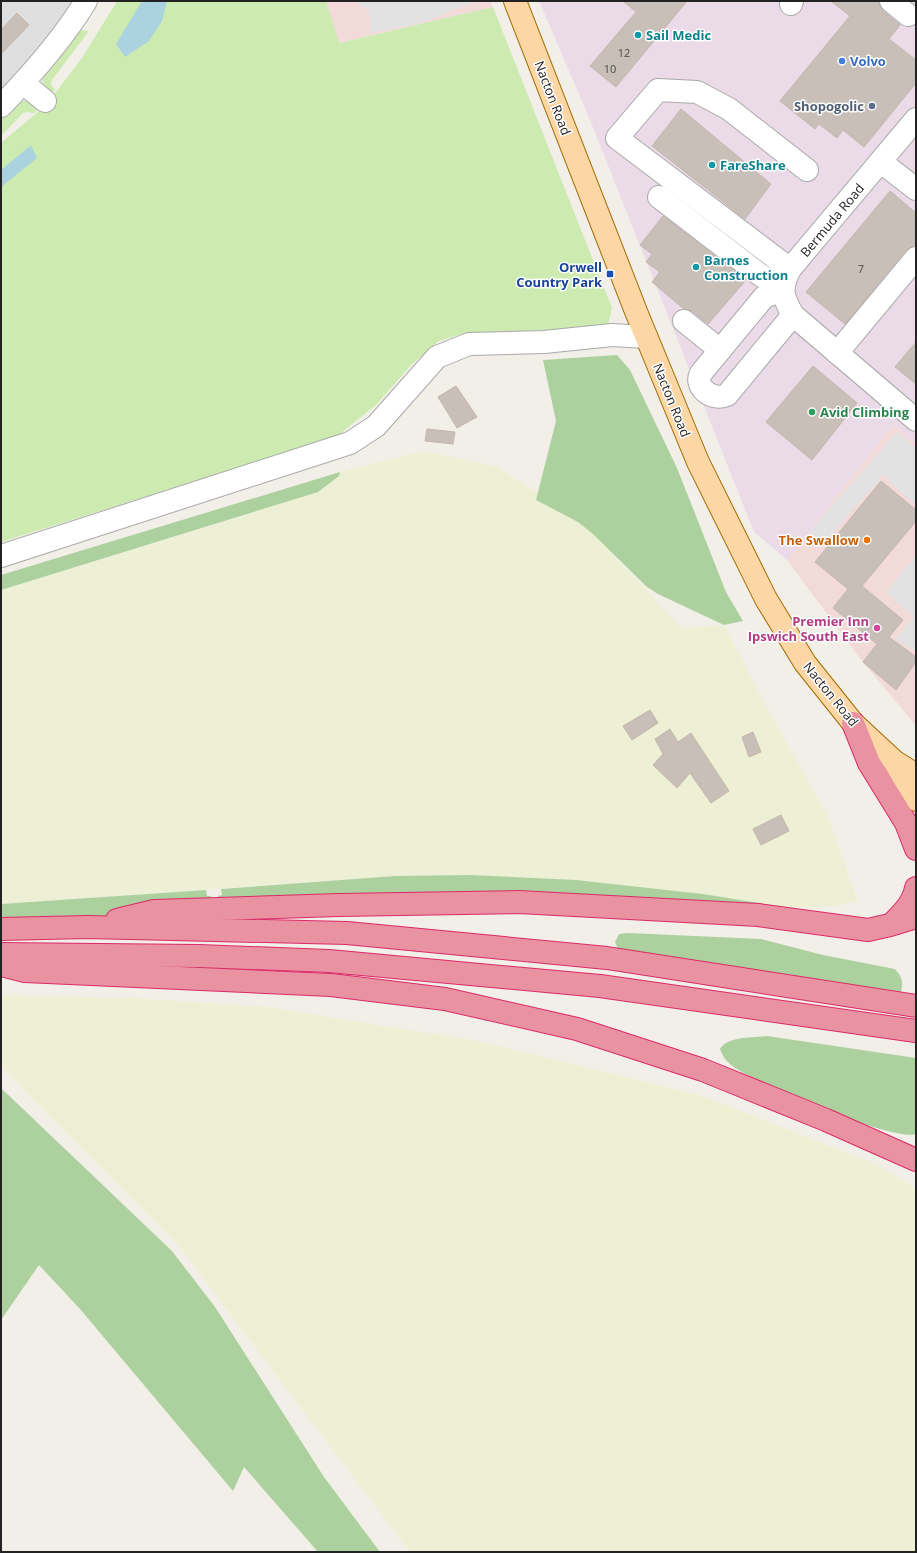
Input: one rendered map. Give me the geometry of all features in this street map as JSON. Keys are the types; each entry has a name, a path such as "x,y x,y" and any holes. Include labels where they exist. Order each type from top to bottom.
{"highway":[{"path":"853,723 869,763 906,823 916,849"},
{"path":"890,925 906,909 914,896 916,888"},
{"path":"87,927 154,911 339,905 519,902 758,915 868,930 913,918 916,915"},
{"path":"1,928 87,927 347,934 607,958 916,1006"},
{"path":"1,954 199,956 330,961 600,986 916,1031"},
{"path":"1,965 25,971 331,985 445,999 577,1029 703,1070 826,1120 916,1160"}],"main road":[{"name":"Nacton Road","path":"515,1 646,337 698,462 766,599 805,663 853,723 894,761 916,775"},
{"name":"Nacton Road","path":"894,761 916,800"}],"street":[{"path":"1,106 23,83 74,22 86,1"},
{"path":"891,1 908,15"},
{"path":"23,83 45,101"},
{"path":"790,269 617,138 658,90 697,92 729,109 807,170"},
{"name":"Bermuda Road","path":"783,290 784,282 790,269 881,162 916,118"},
{"path":"881,162 916,189"},
{"path":"659,197 758,274 783,290 785,300 793,315 916,420"},
{"path":"837,353 916,258"},
{"path":"783,290 764,297 698,379 699,383 708,394 720,398 727,395 793,315"},
{"path":"612,335 627,324 637,314"},
{"path":"684,321 720,350"},
{"path":"1,556 350,442 376,426 437,357 469,344 544,342 612,335 646,337"}],"shaded area":[{"path":"1,1 86,1 1,106"},
{"path":"326,1 490,1 493,7 338,43"},
{"path":"357,1 474,2 424,22 371,33 369,10 358,4"},
{"path":"539,1 916,1 916,444 893,424 787,560 754,532 590,120"},
{"path":"893,424 916,444 916,726 859,657 787,560"},
{"path":"897,432 916,448 916,505 883,475 825,542 809,532"},
{"path":"916,555 916,652 896,639 914,617 886,593"}],"green space":[{"path":"117,1 326,1 339,43 493,7 612,308 608,325 572,329 465,333 439,341 412,364 376,405 336,437 1,542 1,143 46,105 82,58"},
{"path":"82,30 89,31 52,80 51,85 55,89 51,95 43,87 42,73 69,37"},
{"path":"19,101 33,101 41,106 34,113 23,113 1,136 1,119"},
{"path":"617,355 630,370 677,468 726,592 743,621 724,625 658,594 647,587 593,534 578,522 536,500 556,421 543,360"},
{"path":"424,451 496,466 588,527 681,628 724,625 765,704 828,816 858,902 827,907 791,908 703,894 576,880 471,875 395,876 1,904 1,590 253,513 339,476 340,472"},
{"path":"340,472 339,476 318,492 1,590 1,575"},
{"path":"471,875 576,880 703,894 791,908 566,894 417,894 179,910 170,913 1,921 1,904 206,890 207,896 211,896 211,901 170,904 170,899 161,900 162,909 218,905 218,896 222,895 221,889 395,876"},
{"path":"628,933 761,939 823,955 895,969 900,976 902,989 900,997 621,956 615,942 619,934"},
{"path":"1,995 133,998 270,1007 478,1041 700,1095 876,1164 916,1188 916,1552 410,1552 177,1244 1,1067"},
{"path":"767,1036 916,1058 916,1134 902,1134 880,1129 822,1109 791,1096 743,1073 727,1061 720,1049 729,1042 735,1040"},
{"path":"1,1088 172,1251 215,1307 324,1477 380,1552 318,1552 244,1467 233,1491 80,1309 39,1265 1,1320"}],"water":[{"path":"142,1 167,1 162,21 149,41 125,57 116,44"},
{"path":"31,145 37,158 1,187 1,170"}],"building":[{"path":"623,1 687,1 616,87 590,66 636,12"},
{"path":"831,1 878,1 883,11 900,25 889,39 916,60 916,83 864,147 843,130 837,138 819,124 815,129 780,101 850,16"},
{"path":"17,13 29,25 1,54 1,30"},
{"name":"FareShare","path":"681,109 771,184 745,219 652,146"},
{"path":"890,191 916,213 916,244 906,250 845,324 806,292"},
{"name":"Barnes Construction","path":"663,216 746,280 708,324 692,311 684,309 652,282 660,272 646,262 652,254 640,245"},
{"path":"916,342 916,384 895,367"},
{"name":"Avid Climbing","path":"813,366 857,403 812,460 766,422"},
{"path":"456,386 477,417 457,428 438,397"},
{"path":"427,429 455,432 453,444 425,441"},
{"path":"881,481 916,510 916,521 862,586 903,620 889,637 916,657 916,662 896,690 863,662 877,644 833,608 848,589 815,562"},
{"path":"650,710 658,723 632,740 623,726"},
{"path":"670,729 678,742 691,733 729,791 711,803 690,773 677,788 653,765 663,754 655,739"},
{"path":"753,732 761,752 749,757 742,737"},
{"path":"781,815 789,831 761,845 753,829"}],"place":[{"name":"Sail Medic","path":"638,35"},
{"name":"Volvo","path":"842,61"},
{"name":"Shopogolic","path":"872,106"},
{"name":"FareShare","path":"712,165"},
{"name":"Barnes Construction","path":"696,267"},
{"name":"Orwell Country Park","path":"610,274"},
{"name":"Avid Climbing","path":"812,412"},
{"name":"The Swallow","path":"867,540"},
{"name":"Premier Inn Ipswich South East","path":"877,628"}]}
